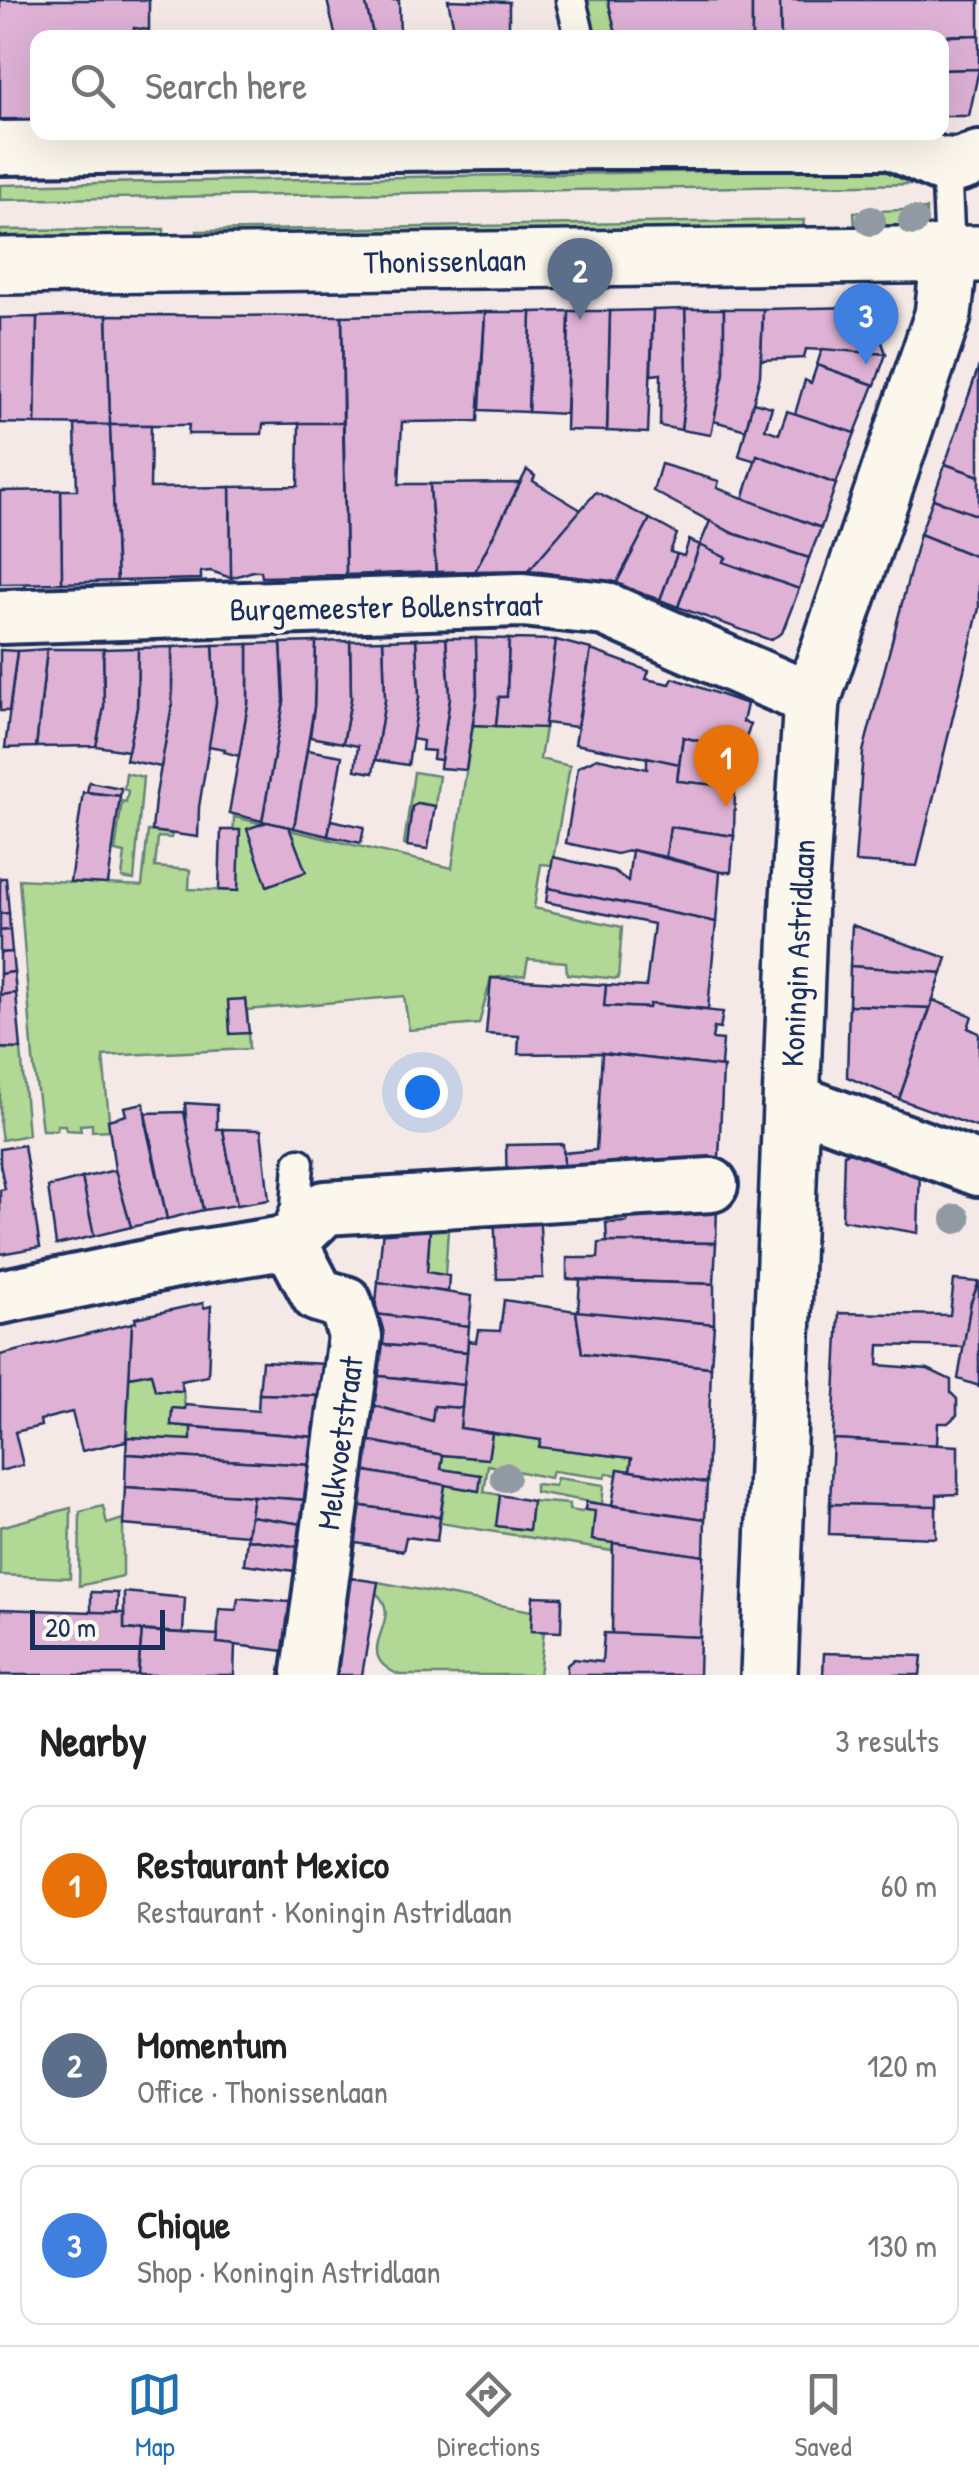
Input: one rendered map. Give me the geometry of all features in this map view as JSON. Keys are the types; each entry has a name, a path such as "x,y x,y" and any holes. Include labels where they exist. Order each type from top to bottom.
{"main road":[{"name":"Thonissenlaan","path":"0,266 964,253"},
{"name":"Koningin Astridlaan","path":"769,1675 799,898 812,700 964,253"}],"street":[{"path":"0,148 439,140"},
{"path":"776,140 891,142 938,164 968,162"},
{"name":"Burgemeester Bollenstraat","path":"0,618 523,600 605,608 812,700"},
{"path":"792,1100 979,1169"},
{"path":"0,1297 185,1258 287,1242 325,1208 711,1186"},
{"name":"Melkvoetstraat","path":"287,1242 318,1295 346,1304 355,1336 309,1672"}],"lane":[{"path":"571,0 578,30"},
{"path":"964,253 947,184 968,162"},
{"path":"287,1242 296,1207 299,1162"}],"green space":[{"path":"583,0 608,0 616,30 590,30"},
{"path":"917,167 916,184 0,200 0,185"},
{"path":"926,209 926,230 855,230 854,212"},
{"path":"804,220 802,233 198,243 197,231"},
{"path":"164,229 164,243 0,244 0,230"},
{"path":"473,725 545,728 540,759 570,766 552,865 541,864 534,908 622,927 618,979 567,974 566,962 528,959 525,975 491,978 479,1024 409,1030 404,996 247,1010 249,1049 103,1056 110,1130 92,1131 92,1124 80,1125 81,1131 66,1130 65,1125 57,1125 57,1130 42,1130 19,879 142,886 148,831 172,834 171,838 158,837 155,867 190,870 189,889 231,891 234,817 452,868"},
{"path":"414,772 439,776 435,806 417,803 412,807 407,846 404,845"},
{"path":"126,773 143,777 134,880 122,878 125,853 115,851 122,801 126,802 128,791 124,789"},
{"path":"0,1049 21,1049 28,1135 2,1140 0,1127"},
{"path":"431,1215 449,1215 445,1275 427,1272"},
{"path":"151,1373 155,1390 183,1391 185,1409 171,1425 191,1427 191,1440 127,1437 129,1377"},
{"path":"492,1433 541,1440 540,1447 632,1458 630,1471 618,1469 617,1475 607,1473 605,1478 552,1471 550,1478 488,1465 484,1492 500,1495 497,1526 529,1530 532,1501 569,1504 569,1510 582,1512 586,1507 585,1510 595,1511 592,1540 613,1543 612,1551 440,1523 445,1485 478,1491 481,1475 441,1469 443,1455 488,1459"},
{"path":"557,1478 604,1485 602,1504 535,1492 535,1484 555,1486"},
{"path":"103,1506 107,1524 123,1519 123,1576 79,1586 80,1512"},
{"path":"71,1508 70,1578 0,1575 0,1527"},
{"path":"378,1582 532,1611 531,1631 544,1631 539,1675 400,1675 378,1657 386,1614 376,1593"}],"building":[{"path":"0,0 149,0 149,30 30,30 30,129 0,127"},
{"path":"327,0 365,0 372,30 334,30"},
{"path":"365,0 399,0 400,30 372,30"},
{"path":"448,0 509,2 509,30 454,30"},
{"path":"608,0 752,0 752,30 615,30"},
{"path":"752,0 780,0 781,30 752,30"},
{"path":"780,0 979,0 979,35 949,35 949,30 781,30"},
{"path":"979,35 979,69 949,70 949,36"},
{"path":"979,69 969,116 949,116 949,70"},
{"path":"860,307 874,317 886,354 806,349 804,358 761,360 763,309"},
{"path":"685,309 724,309 724,373 711,435 681,430 687,375"},
{"path":"685,309 687,375 681,430 660,426 661,374 651,375 653,310"},
{"path":"724,309 763,309 760,376 746,430 714,421 724,373"},
{"path":"653,310 648,433 607,431 610,311"},
{"path":"569,311 610,311 607,431 566,430"},
{"path":"569,311 566,414 528,412 531,312"},
{"path":"485,312 531,312 528,412 480,410"},
{"path":"485,312 478,421 402,422 399,484 430,484 436,572 346,575 342,316"},
{"path":"107,315 342,316 343,423 263,424 262,434 188,434 189,425 110,425"},
{"path":"107,315 110,425 35,424 37,317"},
{"path":"37,317 35,424 0,423 0,318"},
{"path":"822,349 886,354 875,385 817,365"},
{"path":"817,365 874,385 855,433 795,414 805,380 811,383"},
{"path":"979,366 979,476 945,464"},
{"path":"753,402 772,407 765,429 779,434 787,411 855,433 836,484 757,455 756,461 739,456"},
{"path":"299,423 343,423 346,575 262,577 261,571 253,571 231,578 230,487 298,486"},
{"path":"75,425 110,425 117,581 62,583 61,490 77,490"},
{"path":"110,425 151,425 150,488 230,487 231,578 211,571 201,572 201,579 117,581"},
{"path":"757,455 836,484 821,528 743,499"},
{"path":"661,464 719,481 717,488 821,528 809,558 732,533 653,491"},
{"path":"945,464 979,476 979,516 933,499"},
{"path":"527,470 535,476 533,481 581,510 529,570 475,571"},
{"path":"520,483 475,571 436,572 430,484"},
{"path":"61,490 62,583 0,584 0,491"},
{"path":"596,492 650,519 616,584 529,570"},
{"path":"933,499 979,516 979,558 920,534"},
{"path":"650,519 677,534 670,552 677,554 660,600 616,584"},
{"path":"710,521 732,533 809,558 799,589 723,562 726,558 700,545"},
{"path":"920,534 979,558 979,608 917,866 855,862 863,752"},
{"path":"689,540 700,545 678,607 660,600 677,554 684,556"},
{"path":"700,545 726,558 723,562 799,589 782,633 770,640 678,607"},
{"path":"446,638 476,638 477,695 466,770 440,768 450,697"},
{"path":"446,638 450,697 441,760 433,759 434,751 422,750 423,741 412,739 419,697 416,639"},
{"path":"476,638 509,639 507,697 499,697 496,726 473,725"},
{"path":"416,639 419,697 408,765 375,760 385,700 383,640"},
{"path":"509,639 556,640 545,728 496,726 499,697 507,697"},
{"path":"383,640 385,700 373,773 355,770 358,746 343,743 351,699 350,641"},
{"path":"556,640 591,649 577,727 545,723"},
{"path":"350,641 351,699 343,743 310,737 316,642"},
{"path":"316,642 314,707 294,828 262,821 284,701 281,643"},
{"path":"281,643 284,701 262,821 229,813 248,704 248,644"},
{"path":"248,644 248,704 239,756 208,746 216,703 213,645"},
{"path":"213,645 216,703 199,807 198,837 152,831 172,705 172,647"},
{"path":"172,647 172,705 161,767 126,760 137,707 138,648"},
{"path":"138,648 137,707 128,751 96,746 104,707 103,649"},
{"path":"47,649 103,649 104,707 96,746 36,747"},
{"path":"47,649 36,747 5,748 17,651"},
{"path":"0,650 17,651 9,711 0,711"},
{"path":"591,650 649,671 646,679 670,684 673,678 747,704 743,722 751,724 741,752 683,737 679,764 575,744"},
{"path":"683,737 741,752 735,787 677,781"},
{"path":"307,750 342,756 328,836 294,828"},
{"path":"647,757 679,764 677,781 735,787 734,836 670,827 666,857 632,850 617,854 566,843 578,767 597,758 647,769"},
{"path":"89,782 121,788 120,796 87,792"},
{"path":"83,792 120,796 108,884 70,882"},
{"path":"417,803 435,806 428,849 407,846 412,807"},
{"path":"331,820 364,827 361,843 328,836"},
{"path":"267,822 289,827 306,872 267,886 247,829"},
{"path":"670,827 734,836 731,872 666,857"},
{"path":"221,830 240,830 238,891 219,890"},
{"path":"632,850 720,872 716,922 548,888 553,857 614,871 628,881"},
{"path":"0,878 6,878 9,913 0,914"},
{"path":"548,888 716,922 708,1009 650,1004 649,1008 604,1006 606,985 646,987 654,924 546,902"},
{"path":"9,913 10,930 0,931 0,914"},
{"path":"852,925 947,958 942,973 850,966"},
{"path":"10,930 12,952 0,953 0,931"},
{"path":"12,952 14,972 0,974 0,953"},
{"path":"850,966 942,973 930,1008 849,1005"},
{"path":"14,972 16,993 0,995 0,974"},
{"path":"491,978 606,985 604,1006 649,1008 650,1004 723,1012 720,1029 714,1028 712,1039 723,1040 723,1067 602,1053 518,1054 519,1036 486,1034"},
{"path":"16,993 21,1049 0,1048 0,995"},
{"path":"245,999 249,1033 230,1034 228,1000"},
{"path":"933,1000 972,1016 968,1028 979,1033 979,1128 899,1099"},
{"path":"849,1005 930,1008 899,1099 847,1077"},
{"path":"602,1053 723,1067 718,1181 565,1188 563,1153 596,1150"},
{"path":"144,1103 167,1219 131,1227 115,1170 108,1120 126,1115 124,1107"},
{"path":"185,1103 217,1105 217,1129 223,1129 237,1205 203,1210"},
{"path":"184,1112 203,1210 167,1219 145,1113"},
{"path":"223,1129 261,1130 269,1200 237,1205"},
{"path":"563,1144 565,1188 507,1189 506,1145"},
{"path":"24,1145 40,1247 0,1254 0,1190 5,1189 0,1149"},
{"path":"862,1148 920,1169 918,1233 842,1220 844,1154"},
{"path":"115,1170 131,1227 94,1236 82,1178"},
{"path":"82,1178 94,1236 56,1245 48,1187"},
{"path":"717,1203 716,1243 607,1242 606,1223 627,1222 628,1207"},
{"path":"539,1210 543,1278 497,1279 494,1212"},
{"path":"431,1215 427,1272 449,1276 448,1292 378,1282 384,1217"},
{"path":"599,1243 716,1243 714,1284 567,1279 567,1258 598,1258"},
{"path":"580,1280 714,1284 714,1324 578,1312"},
{"path":"954,1280 979,1282 971,1302 964,1347 879,1345 878,1365 928,1369 951,1380 957,1415 948,1423 938,1423 937,1445 833,1439 839,1313 950,1315"},
{"path":"378,1282 472,1296 469,1326 375,1314"},
{"path":"979,1282 979,1386 958,1379 971,1302"},
{"path":"504,1300 576,1311 582,1353 711,1367 707,1483 630,1471 632,1458 539,1447 541,1440 460,1428 468,1341 476,1342 478,1330 500,1331"},
{"path":"203,1303 204,1308 211,1306 208,1376 181,1381 183,1391 155,1390 151,1373 129,1377 135,1318"},
{"path":"576,1311 714,1324 711,1367 582,1353"},
{"path":"375,1314 469,1326 467,1352 373,1344"},
{"path":"132,1323 126,1441 82,1451 72,1412 40,1420 41,1426 15,1432 23,1465 0,1471 0,1355"},
{"path":"373,1344 467,1352 464,1385 370,1375"},
{"path":"262,1361 326,1364 321,1396 259,1394"},
{"path":"370,1375 464,1385 462,1408 434,1406 432,1421 367,1404"},
{"path":"259,1394 321,1396 315,1437 171,1425 172,1408 185,1409 186,1405 258,1411"},
{"path":"367,1404 432,1421 434,1406 462,1408 460,1428 492,1433 488,1459 365,1440"},
{"path":"191,1427 315,1437 311,1465 126,1454 127,1437 191,1440"},
{"path":"833,1439 958,1446 958,1494 937,1495 937,1507 830,1504"},
{"path":"365,1440 443,1455 441,1469 481,1475 479,1491 360,1470"},
{"path":"126,1454 311,1465 305,1500 125,1487"},
{"path":"618,1469 707,1483 705,1519 612,1505"},
{"path":"360,1470 445,1485 440,1517 355,1505"},
{"path":"125,1487 253,1496 247,1535 123,1525"},
{"path":"500,1495 532,1501 529,1530 496,1526"},
{"path":"253,1496 306,1500 302,1524 250,1516"},
{"path":"586,1502 705,1519 704,1556 592,1540 595,1511 585,1510"},
{"path":"830,1504 936,1506 936,1538 829,1534"},
{"path":"355,1505 440,1517 437,1541 406,1537 403,1551 350,1542"},
{"path":"250,1516 302,1524 299,1547 247,1539"},
{"path":"247,1539 299,1547 295,1571 244,1564"},
{"path":"613,1543 704,1556 700,1637 612,1634"},
{"path":"344,1577 378,1582 362,1675 328,1675"},
{"path":"91,1592 118,1593 117,1613 91,1612"},
{"path":"124,1592 185,1598 183,1633 124,1629"},
{"path":"533,1596 562,1597 561,1632 531,1631"},
{"path":"238,1598 290,1602 285,1651 217,1643 219,1609 236,1610"},
{"path":"0,1609 124,1613 124,1629 142,1631 138,1675 0,1675"},
{"path":"142,1631 218,1635 217,1643 235,1645 234,1675 138,1675"},
{"path":"604,1633 700,1637 699,1675 567,1675 567,1665 574,1659 602,1662"},
{"path":"824,1653 922,1656 920,1675 823,1675"}],"place":[{"name":"Momentum","path":"580,320"},
{"name":"Chique","path":"866,365"},
{"name":"Restaurant Mexico","path":"726,807"}]}
